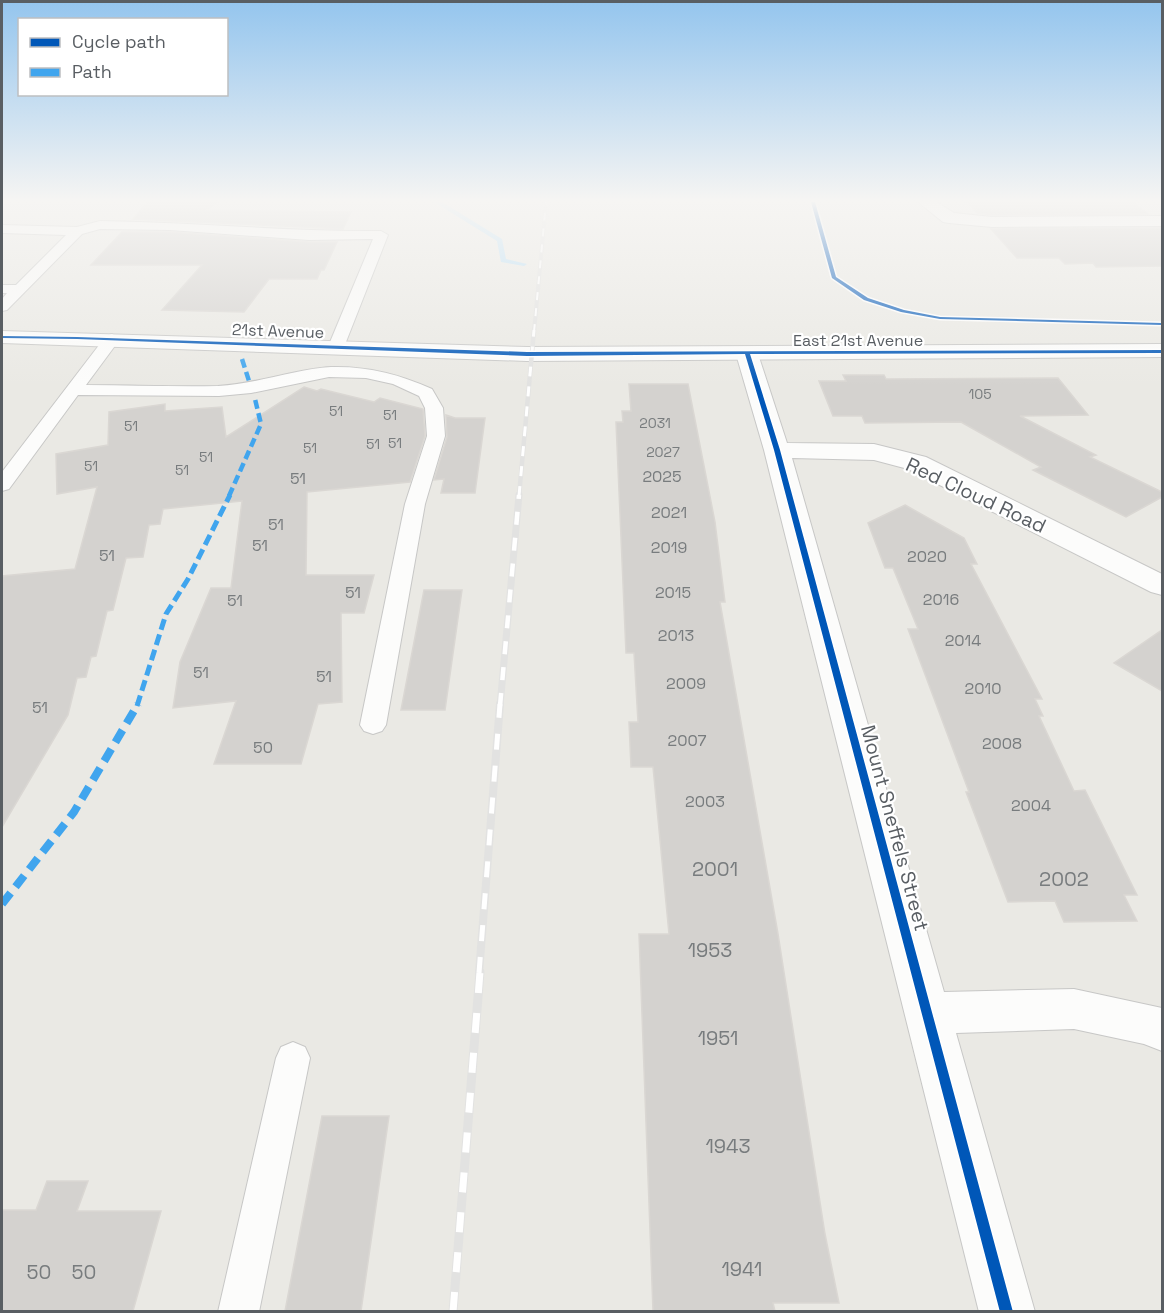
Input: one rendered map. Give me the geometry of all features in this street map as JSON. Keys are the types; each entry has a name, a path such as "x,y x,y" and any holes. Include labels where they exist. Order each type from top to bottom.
{"street":[{"name":"21st Avenue","path":"2,337 554,354"},
{"name":"East 21st Avenue","path":"554,354 1162,351"},
{"name":"Mount Sneffels Street","path":"747,354 777,450 1007,1311"},
{"name":"Red Cloud Road","path":"777,450 874,452 917,463 1162,586"},
{"path":"927,1013 1074,1009 1152,1025 1162,1030"}],"lane":[{"path":"2,307 45,263"},
{"path":"336,347 370,263"},
{"path":"2,289 20,289"},
{"path":"2,485 112,339"},
{"path":"74,390 219,391 251,388 329,372 366,373 398,380 426,393 434,408 436,436 415,504 373,725"},
{"path":"238,1311 293,1058"}],"building":[{"path":"327,263 317,279 269,279 244,312 162,310 202,265 91,265"},
{"path":"1093,263 1162,263 1162,266 1096,267"},
{"path":"843,375 884,375 886,379 1058,378 1088,415 1020,416 1096,455 1090,457 1162,492 1162,497 1126,517 1033,470 1041,467 961,422 865,423 862,416 833,416 819,381 846,381"},
{"path":"629,384 688,384 715,522 725,602 720,602 778,934 825,1234 839,1303 773,1303 775,1311 653,1311 639,934 669,934 653,767 631,767 629,722 638,722 634,653 626,653 616,422 623,422 622,411 631,411"},
{"path":"304,387 374,402 380,398 423,409 425,436 410,482 307,492 306,575 374,575 364,613 341,613 342,702 318,704 301,764 214,764 236,701 173,708 180,662 211,588 231,588 242,501 163,509 160,524 149,525 143,557 126,558 113,610 107,611 96,656 91,657 86,677 77,678 68,715 2,827 2,576 75,569 97,487 57,494 56,454 108,445 109,412 165,404 165,411 222,407 226,437"},
{"path":"446,415 455,418 485,418 475,493 441,493 444,479 434,480 447,437"},
{"path":"905,505 964,538 977,564 971,564 1042,699 1035,699 1043,716 1039,716 1074,791 1085,790 1137,895 1124,895 1137,921 1064,922 1055,901 1008,902 908,629 918,629 893,568 885,568 868,523"},
{"path":"424,590 462,590 445,710 401,710"},
{"path":"1162,630 1162,691 1114,663"},
{"path":"322,1116 389,1116 361,1311 285,1311"},
{"path":"47,1181 88,1181 77,1211 161,1211 133,1311 2,1311 2,1210 36,1210"}],"waterway":[{"path":"519,263 524,264"}],"railway":[{"path":"534,332 540,263"},
{"path":"519,496 534,330"},
{"path":"500,706 519,495"},
{"path":"479,973 500,704"},
{"path":"453,1312 480,972"}],"marked path":[{"path":"242,359 249,381"},
{"path":"2,904 74,812 136,711 166,614 188,579 243,469 252,441 261,424 255,399"}],"cycle path":[{"path":"830,263 834,278 866,299 903,311 940,318 1162,324"},
{"path":"2,337 527,354 1162,351"},
{"path":"747,354 777,450 1007,1312"}]}
